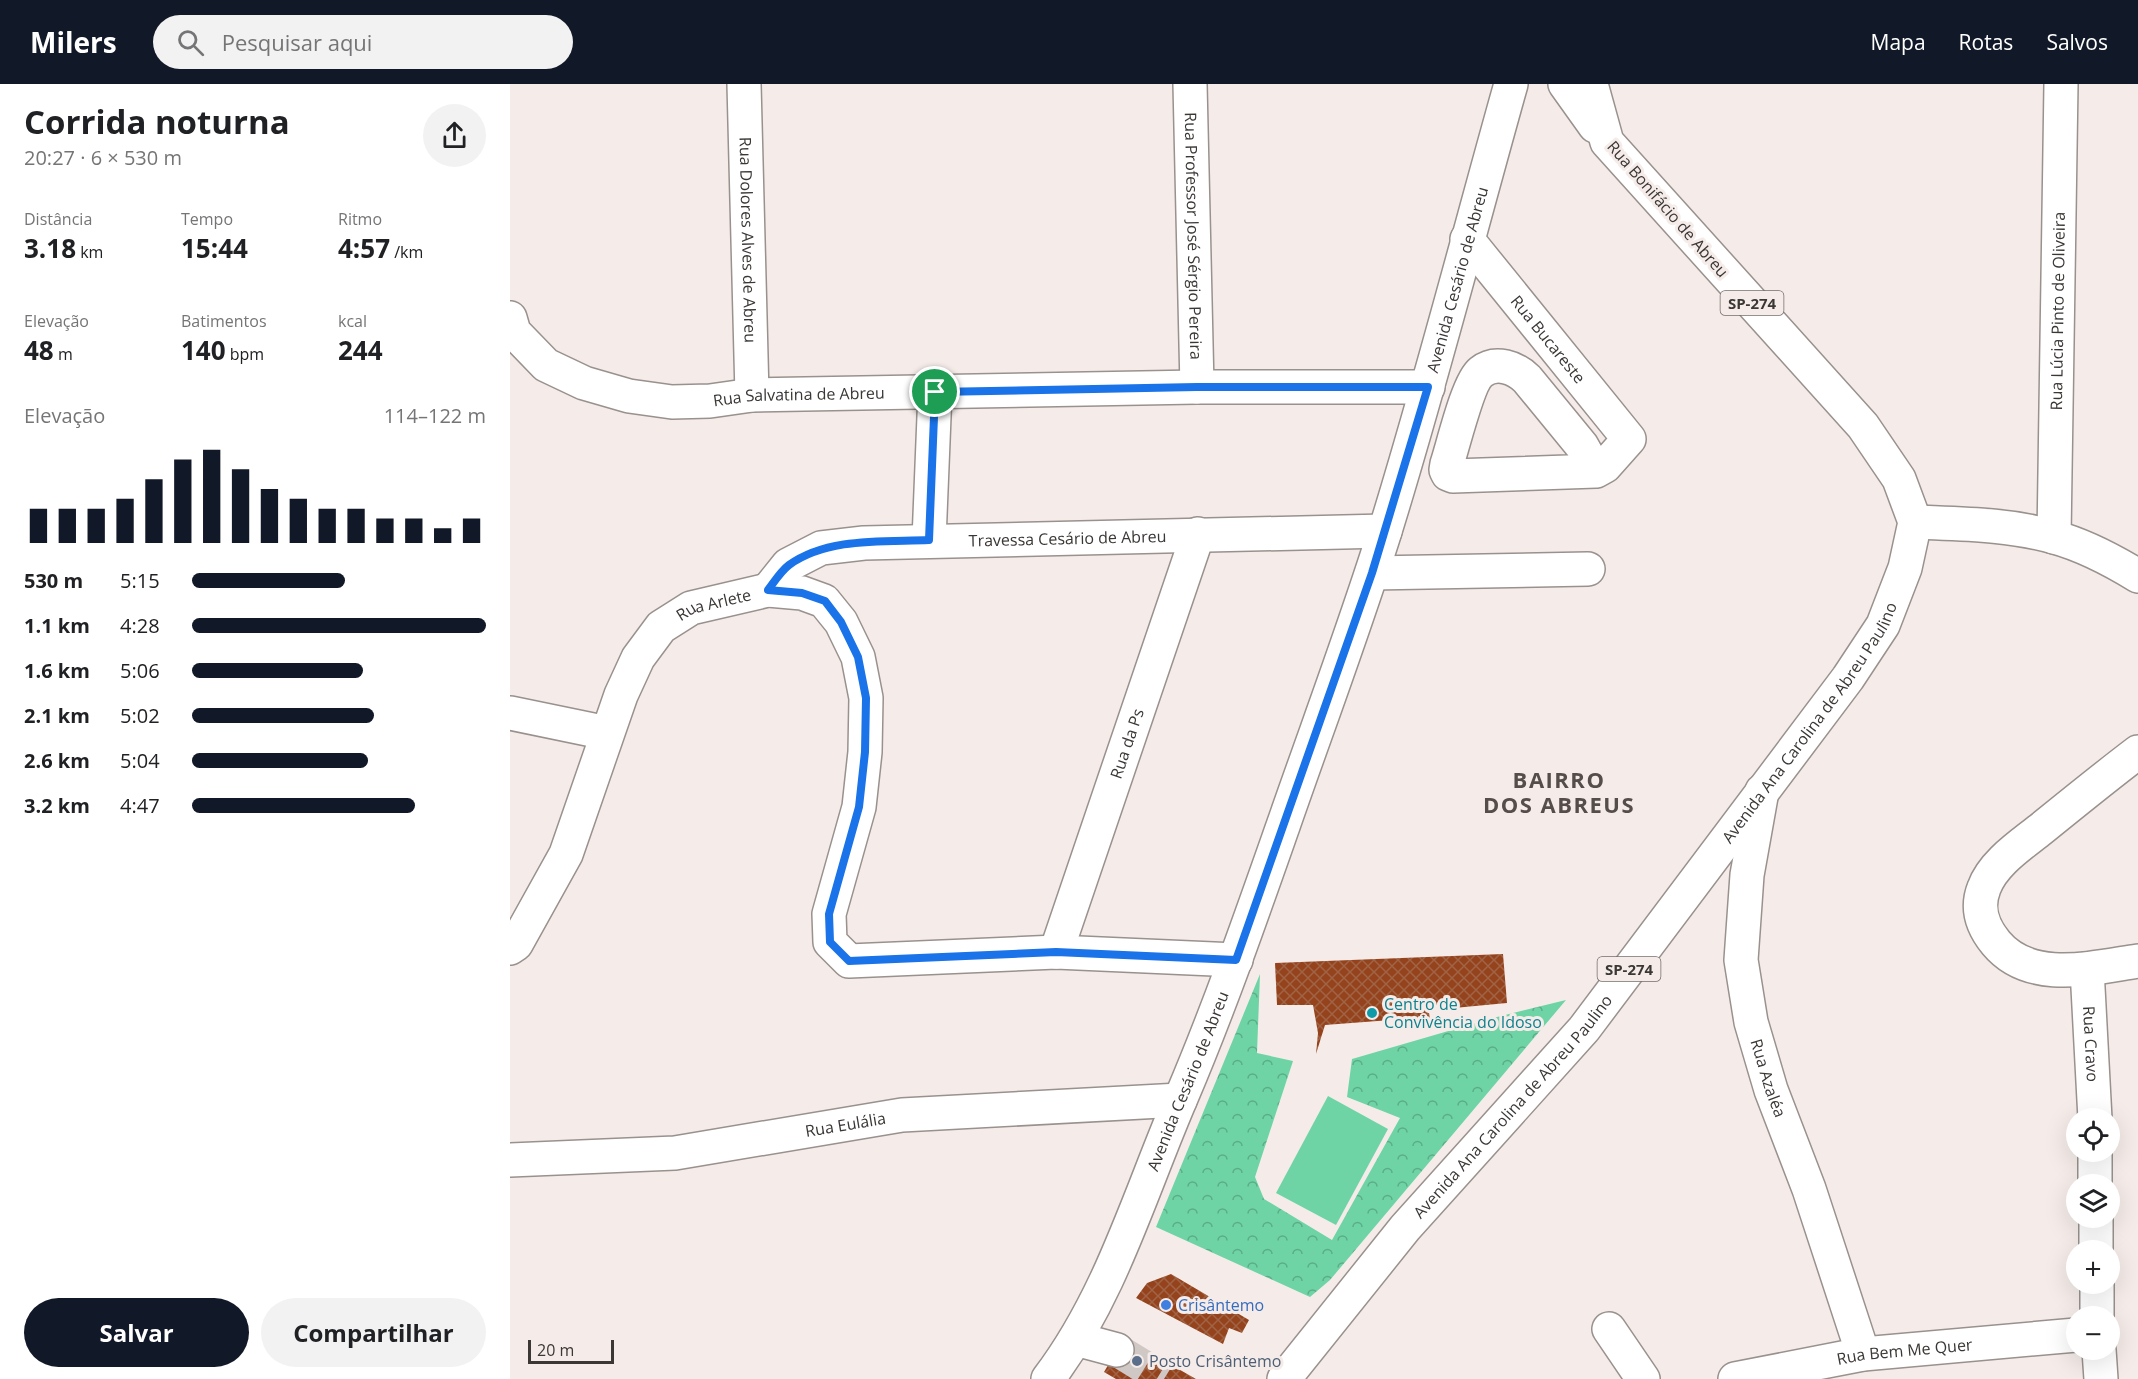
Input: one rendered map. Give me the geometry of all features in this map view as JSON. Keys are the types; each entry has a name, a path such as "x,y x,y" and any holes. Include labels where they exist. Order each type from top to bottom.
{"street":[{"name":"Rua Dolores Alves de Abreu","path":"744,84 752,395"},
{"name":"Rua Professor José Sérgio Pereira","path":"1190,84 1197,387"},
{"name":"Avenida Cesário de Abreu","path":"1063,1363 1121,1249 1198,1060 1236,960 1372,573 1428,387 1511,84"},
{"path":"1565,84 1607,142"},
{"name":"Rua Bonifácio de Abreu","path":"1591,84 1607,142 1863,426 1899,479 1915,522"},
{"name":"Rua Lúcia Pinto de Oliveira","path":"2054,537 2061,84"},
{"name":"Rua Bucareste","path":"1467,239 1619,427 1589,458"},
{"name":"Rua Salvatina de Abreu","path":"512,325 546,365 584,383 629,396 672,402 710,401 752,395 1197,387 1428,387"},
{"path":"929,540 935,392"},
{"path":"1915,522 1986,525 2054,537 2111,560 2138,576"},
{"name":"Avenida Ana Carolina de Abreu Paulino","path":"1284,1379 1405,1228 1584,1029 1848,678 1883,625 1905,568 1915,522"},
{"name":"Travessa Cesário de Abreu","path":"768,590 788,565 821,549 864,543 1385,531"},
{"name":"Rua da Ps","path":"1056,952 1198,534"},
{"path":"1372,573 1588,569"},
{"name":"Rua Arlete","path":"510,948 516,944 566,854 608,733 638,658 661,627 691,608 768,590 802,593 825,601 841,622 858,657 866,698 865,752 859,807 829,914 830,942 849,961 1056,952 1236,960"},
{"path":"510,713 608,733"},
{"path":"2138,752 1999,865 1984,886 1980,904 1982,920 1990,935 2003,952 2018,963 2042,969 2087,969 2138,961"},
{"name":"Rua Azaléa","path":"1762,791 1748,875 1741,960 1752,1022 1771,1090 1809,1189 1863,1354"},
{"name":"Rua Cravo","path":"2087,969 2094,1108"},
{"name":"Rua Eulália","path":"510,1160 675,1153 902,1115 1180,1100"},
{"path":"1609,1329 1643,1379"},
{"name":"Rua Bem Me Quer","path":"1735,1379 1863,1354 2066,1336"},
{"path":"1063,1363 1117,1350"},
{"path":"2100,1360 2101,1379"}],"green space":[{"path":"1260,974 1257,1053 1293,1061 1255,1177 1264,1199 1332,1240 1400,1118 1347,1097 1352,1059 1493,1018 1566,1000 1330,1280 1310,1297 1156,1227"},
{"path":"1328,1096 1388,1129 1336,1225 1276,1193"}],"building":[{"name":"Centro de Convivência do Idoso","path":"1503,954 1507,1003 1454,1008 1447,998 1442,1004 1428,1006 1431,1026 1402,1027 1404,1019 1325,1025 1316,1054 1318,1033 1313,1005 1277,1005 1275,963"},
{"path":"1171,1274 1249,1320 1242,1333 1229,1328 1223,1344 1136,1298 1147,1283"},
{"name":"Posto Crisântemo","path":"1124,1338 1196,1379 1116,1379 1104,1372"}],"tunnel":[{"path":"1117,1350 1164,1379"}],"place":[{"name":"Centro de Convivência do Idoso","path":"1372,1013"},
{"name":"Crisântemo","path":"1166,1305"},
{"name":"Posto Crisântemo","path":"1137,1361"}],"district":[{"name":"BAIRRO DOS ABREUS","path":"1559,792"}],"route":[{"path":"1197,387 1428,387 1372,573 1236,960 1056,952 849,961 830,942 829,914 859,807 865,752 866,698 858,657 841,622 825,601 802,593 768,590 788,565 821,549 864,543 929,540 935,392 1197,387"}]}
